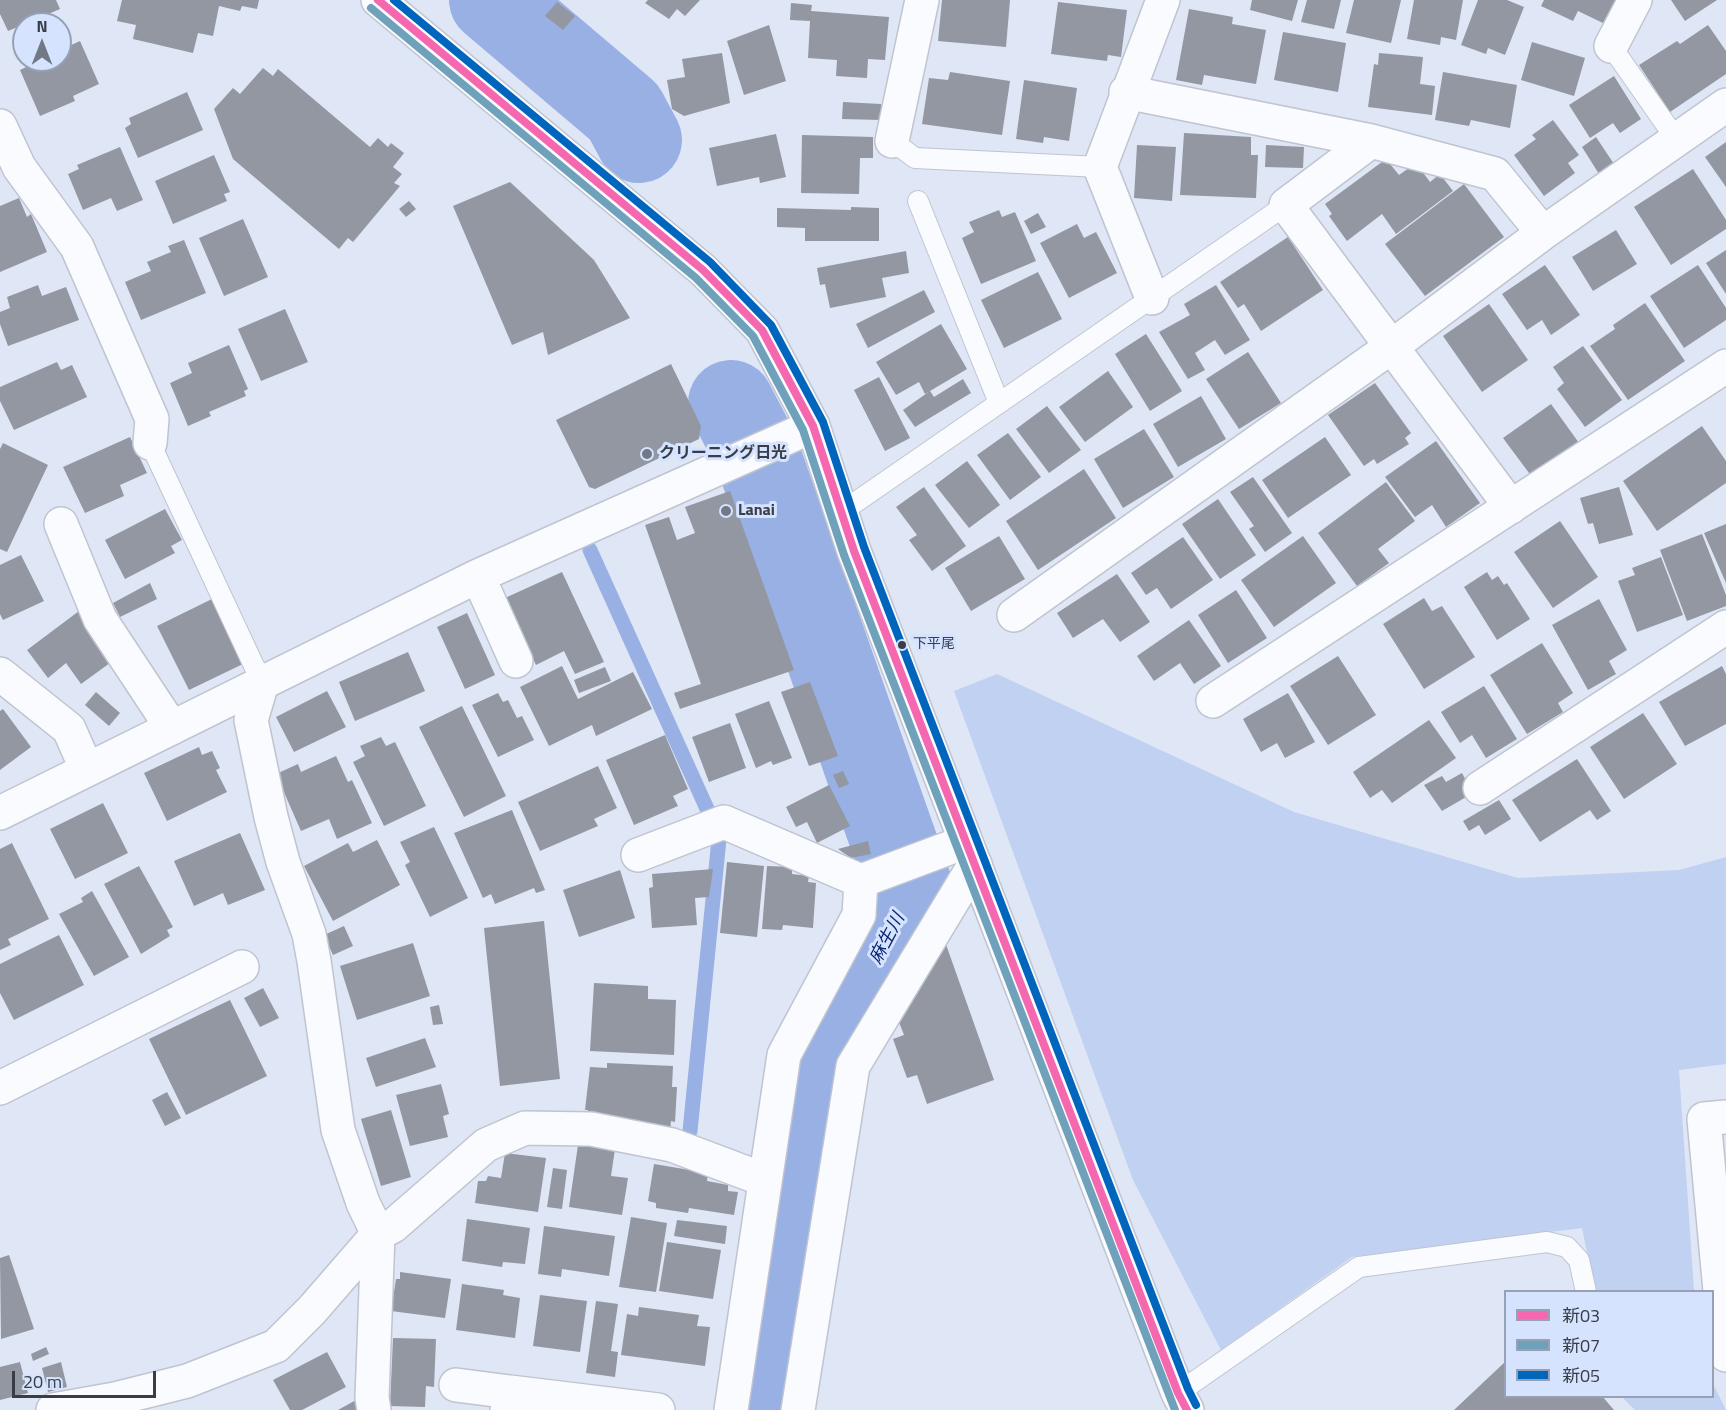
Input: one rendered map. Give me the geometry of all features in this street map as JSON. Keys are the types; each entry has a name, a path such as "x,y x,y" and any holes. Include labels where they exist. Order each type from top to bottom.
{"street":[{"path":"378,0 703,270 762,330 813,426 840,513 1182,1402"},
{"path":"892,141 922,0"},
{"path":"1152,298 1100,167 1126,92 1163,0"},
{"path":"1611,46 1635,0"},
{"path":"1126,92 1371,141 1495,174 1543,233"},
{"path":"1014,615 1391,347 1543,233 1726,105"},
{"path":"0,126 19,166 77,247 152,419 150,443"},
{"path":"1371,141 1286,205 1511,507"},
{"path":"1213,701 1726,366"},
{"path":"0,813 478,576 813,426"},
{"path":"61,525 100,619 172,728"},
{"path":"478,576 516,661"},
{"path":"1480,788 1726,627"},
{"path":"0,674 69,729 87,770"},
{"path":"262,683 251,720 271,817 283,862 309,934 338,1130 363,1203 378,1234 374,1410"},
{"path":"638,855 724,822 872,877 922,858 970,853"},
{"path":"798,1410 853,1066 970,853"},
{"path":"731,1410 784,1055 859,915 872,877"},
{"path":"0,1088 242,967"},
{"path":"1726,1117 1704,1119 1726,1355"},
{"path":"53,1410 115,1399 187,1381 276,1346 312,1311 378,1234 393,1226 486,1145 525,1128 591,1129 672,1145 765,1180"},
{"path":"456,1385 508,1401 658,1410"}],"lane":[{"path":"1611,46 1676,140"},
{"path":"892,141 915,158 1100,167"},
{"path":"918,201 999,402"},
{"path":"840,513 1286,205"},
{"path":"150,443 262,683"},
{"path":"1182,1402 1359,1268 1547,1242 1567,1247 1579,1260 1586,1290"}],"shaded area":[{"path":"997,674 1294,812 1518,878 1679,870 1726,857 1726,1064 1679,1070 1694,1290 1595,1290 1582,1228 1352,1257 1221,1350 1133,1180 954,691"},
{"path":"1714,1386 1726,1410 1635,1410 1623,1398 1714,1398"}],"building":[{"path":"0,0 56,0 60,9 53,12 12,12 12,29 8,31 0,14"},
{"path":"122,0 259,0 257,9 242,6 240,11 219,6 213,36 198,33 193,53 133,39 136,25 117,21"},
{"path":"648,0 700,0 685,16 677,9 669,19 645,3"},
{"path":"942,0 1010,0 1006,47 938,41"},
{"path":"1252,0 1298,0 1292,21 1250,10"},
{"path":"1307,0 1341,0 1334,29 1301,22"},
{"path":"1354,0 1401,0 1391,43 1346,33"},
{"path":"1414,0 1463,0 1456,40 1441,37 1440,45 1407,39"},
{"path":"1478,0 1507,0 1524,7 1505,55 1488,48 1486,54 1461,45"},
{"path":"1544,0 1616,0 1605,24 1578,11 1573,21 1541,6"},
{"path":"1671,0 1717,0 1685,21"},
{"path":"557,2 575,16 563,30 545,16"},
{"path":"1058,2 1127,10 1121,57 1108,55 1107,61 1051,54"},
{"path":"791,3 812,5 811,11 889,17 885,60 868,59 867,78 836,76 837,60 808,58 810,21 790,20"},
{"path":"1189,9 1233,17 1232,24 1266,30 1256,84 1204,75 1202,85 1176,80"},
{"path":"769,25 786,81 744,95 727,41"},
{"path":"1708,25 1726,51 1726,74 1670,112 1639,65 1677,41 1680,44"},
{"path":"1283,32 1346,43 1338,92 1274,80"},
{"path":"80,41 99,84 73,96 75,101 40,116 21,72 72,72 72,45"},
{"path":"1532,42 1585,58 1574,96 1521,80"},
{"path":"722,53 730,103 684,116 672,109 667,80 685,77 682,59"},
{"path":"1379,53 1423,57 1420,84 1435,86 1432,115 1368,107 1374,64 1378,65"},
{"path":"263,68 273,76 278,69 370,147 378,138 388,147 391,143 404,153 393,167 402,174 394,183 400,186 353,242 348,238 339,249 233,159 214,109 233,88 240,94"},
{"path":"950,72 1010,81 1002,135 922,124 929,78 948,80"},
{"path":"1443,72 1517,85 1510,128 1471,120 1469,126 1435,120"},
{"path":"1614,76 1641,119 1620,133 1613,123 1590,138 1569,105"},
{"path":"1024,80 1077,88 1069,141 1044,137 1043,143 1016,139"},
{"path":"187,92 203,130 138,158 125,128 131,124 129,118"},
{"path":"843,102 881,104 881,120 842,119"},
{"path":"1553,120 1579,155 1568,163 1575,173 1544,196 1514,155 1536,139 1532,135"},
{"path":"1184,133 1251,137 1251,155 1258,155 1256,198 1180,195"},
{"path":"776,134 786,177 760,183 759,177 717,186 709,148"},
{"path":"802,135 873,137 873,158 860,158 859,194 801,193"},
{"path":"1596,137 1614,164 1599,174 1582,147"},
{"path":"1726,142 1726,187 1705,157"},
{"path":"1137,145 1176,147 1172,201 1134,198"},
{"path":"1266,145 1304,147 1303,168 1265,167"},
{"path":"120,147 143,200 117,211 111,198 83,210 68,174 79,169 77,165"},
{"path":"214,155 230,192 224,194 227,201 173,224 155,181"},
{"path":"1386,159 1399,175 1416,163 1430,182 1440,174 1453,191 1396,234 1382,214 1347,241 1329,216 1332,214 1325,204"},
{"path":"1693,169 1726,220 1726,229 1671,265 1634,207"},
{"path":"510,182 594,260 630,318 548,355 543,332 512,345 453,206"},
{"path":"1464,184 1504,237 1425,296 1385,244"},
{"path":"19,198 27,217 31,214 47,252 0,272 0,206"},
{"path":"409,201 416,209 406,217 399,209"},
{"path":"851,207 879,208 879,241 805,241 805,228 777,227 777,208 851,210"},
{"path":"999,210 1002,217 1015,212 1036,261 981,284 962,238 974,232 969,222"},
{"path":"1038,213 1046,227 1031,234 1024,221"},
{"path":"243,219 268,277 224,296 199,238"},
{"path":"1077,224 1084,238 1096,232 1117,273 1069,298 1040,243"},
{"path":"1616,230 1637,264 1593,291 1572,257"},
{"path":"1288,237 1323,290 1261,331 1244,304 1238,308 1220,282"},
{"path":"184,240 206,293 141,320 125,282 151,271 147,262 171,252 168,246"},
{"path":"1726,250 1726,294 1706,263"},
{"path":"906,251 909,273 882,278 886,297 830,308 825,284 820,285 817,268"},
{"path":"1545,265 1580,315 1551,335 1542,320 1527,330 1502,294"},
{"path":"1698,265 1726,308 1726,320 1684,348 1650,296"},
{"path":"1038,272 1062,319 1004,348 981,300"},
{"path":"38,285 42,296 66,287 79,320 8,346 0,324 0,312 10,308 7,297"},
{"path":"1216,285 1250,340 1225,355 1215,340 1195,353 1205,370 1188,379 1159,332 1190,315 1184,304"},
{"path":"924,290 935,312 868,348 856,324"},
{"path":"1645,303 1685,361 1628,400 1590,346 1615,329 1613,325"},
{"path":"1489,304 1528,360 1482,392 1443,336"},
{"path":"285,309 308,362 261,381 238,329"},
{"path":"941,324 967,369 925,394 919,382 896,395 876,362"},
{"path":"1146,334 1182,391 1150,411 1115,354"},
{"path":"229,345 248,389 244,391 246,396 209,412 211,416 188,426 170,383 192,373 188,363"},
{"path":"1583,346 1622,400 1585,427 1557,389 1564,383 1553,367"},
{"path":"1248,352 1281,403 1239,429 1206,379"},
{"path":"57,362 61,370 72,365 87,397 14,430 0,401 0,387"},
{"path":"671,364 701,426 699,439 595,489 589,487 556,420"},
{"path":"1108,371 1133,407 1085,442 1059,407"},
{"path":"879,377 910,438 885,451 854,390"},
{"path":"963,379 971,393 915,427 903,410 930,391 934,397"},
{"path":"1375,383 1411,433 1405,438 1409,444 1377,464 1374,459 1364,466 1328,415"},
{"path":"1201,396 1226,439 1178,467 1153,424"},
{"path":"1551,404 1579,443 1532,477 1503,438"},
{"path":"1047,406 1081,450 1049,473 1016,429"},
{"path":"1702,426 1726,461 1726,483 1657,531 1623,481"},
{"path":"1144,429 1174,477 1123,508 1094,459"},
{"path":"1008,433 1041,477 1010,500 977,455"},
{"path":"130,437 147,473 120,485 124,496 85,513 63,467"},
{"path":"1325,437 1351,475 1288,518 1262,480"},
{"path":"1436,441 1480,503 1446,527 1432,505 1415,517 1385,477"},
{"path":"3,443 48,465 7,552 0,549 0,449"},
{"path":"967,461 1000,505 969,528 935,485"},
{"path":"1084,469 1116,518 1038,570 1006,521"},
{"path":"1253,477 1292,533 1265,552 1249,529 1254,526 1230,492"},
{"path":"1386,482 1415,521 1378,549 1389,563 1357,586 1318,533"},
{"path":"924,487 966,546 932,571 909,540 917,535 896,507"},
{"path":"1619,487 1633,535 1599,544 1593,523 1588,524 1580,498"},
{"path":"730,491 794,670 680,709 674,693 701,684 645,525 669,517 677,540 695,533 685,507"},
{"path":"1218,499 1256,555 1220,579 1182,524"},
{"path":"165,509 182,540 171,546 175,553 125,579 105,540"},
{"path":"1560,521 1598,577 1553,608 1514,552"},
{"path":"1726,524 1726,583 1704,533"},
{"path":"1702,534 1726,595 1726,606 1687,621 1660,550"},
{"path":"999,536 1025,579 971,611 945,568"},
{"path":"1303,536 1336,583 1274,627 1241,580"},
{"path":"1183,537 1213,580 1171,609 1157,588 1146,595 1131,573"},
{"path":"21,555 44,601 3,620 0,614 0,565"},
{"path":"1661,557 1683,615 1637,632 1618,581 1635,575 1632,568"},
{"path":"562,572 604,662 575,674 564,651 536,665 505,598"},
{"path":"1487,572 1492,580 1498,576 1504,585 1507,583 1530,619 1497,640 1464,587"},
{"path":"1117,574 1150,622 1120,642 1103,619 1073,638 1057,613"},
{"path":"150,583 157,599 120,617 113,603"},
{"path":"1236,590 1267,638 1228,663 1198,615"},
{"path":"1424,598 1432,611 1442,606 1475,657 1424,689 1383,624"},
{"path":"212,599 245,663 189,690 157,626"},
{"path":"1599,599 1627,650 1609,661 1616,674 1588,690 1552,625"},
{"path":"79,611 114,660 81,684 66,663 48,678 27,650"},
{"path":"467,613 495,675 465,689 437,627"},
{"path":"1189,620 1221,666 1194,684 1180,663 1154,681 1137,656"},
{"path":"1542,643 1573,693 1558,703 1563,712 1527,734 1490,675"},
{"path":"408,652 425,691 355,721 339,682"},
{"path":"1338,656 1376,715 1328,745 1290,686"},
{"path":"562,666 578,699 633,672 652,709 596,736 592,725 549,746 520,687"},
{"path":"1722,666 1726,674 1726,724 1685,746 1659,702"},
{"path":"605,667 611,681 579,693 574,680"},
{"path":"810,682 838,756 809,766 781,692"},
{"path":"1484,686 1517,739 1486,758 1472,735 1460,743 1441,712"},
{"path":"327,691 346,727 294,752 276,717"},
{"path":"96,692 120,713 109,726 85,705"},
{"path":"498,693 503,702 508,700 517,718 522,716 534,740 498,757 472,705"},
{"path":"1288,693 1315,742 1285,758 1277,743 1261,752 1243,719"},
{"path":"769,701 792,758 773,765 771,761 756,768 735,714"},
{"path":"462,706 506,796 464,817 419,727"},
{"path":"3,709 31,747 0,770 0,711"},
{"path":"1643,713 1677,764 1624,799 1590,747"},
{"path":"1429,720 1456,758 1392,803 1382,790 1370,798 1353,772"},
{"path":"730,723 746,768 709,782 692,737"},
{"path":"665,735 688,789 673,796 678,806 634,825 606,760"},
{"path":"381,737 386,746 395,742 426,806 384,826 353,762 365,756 360,746"},
{"path":"199,747 202,755 212,751 220,768 216,770 227,792 167,821 144,773"},
{"path":"336,756 348,782 352,780 372,823 337,839 329,819 301,831 276,774 298,764 301,772"},
{"path":"1577,759 1611,811 1597,820 1590,810 1540,842 1512,800"},
{"path":"598,766 617,808 594,819 598,826 540,851 518,802"},
{"path":"843,771 849,784 839,788 833,775"},
{"path":"1462,773 1473,793 1442,811 1424,785 1442,776 1446,782"},
{"path":"829,785 850,826 817,843 807,822 796,827 786,807"},
{"path":"1499,800 1511,819 1485,835 1479,825 1469,831 1463,821"},
{"path":"103,803 128,853 75,879 50,829"},
{"path":"512,810 545,890 536,893 534,888 495,904 491,894 483,898 454,833"},
{"path":"434,827 468,898 430,917 405,865 410,862 400,842"},
{"path":"240,833 265,890 228,905 223,893 194,906 174,861"},
{"path":"377,840 400,885 333,921 304,866 348,843 353,852"},
{"path":"868,841 871,854 851,858 838,849"},
{"path":"12,843 49,919 8,939 11,945 0,950 0,849"},
{"path":"727,862 764,866 757,937 720,933"},
{"path":"139,866 173,927 167,930 170,936 141,954 104,884"},
{"path":"767,866 792,867 792,874 809,876 808,882 816,883 813,928 783,925 782,930 762,929"},
{"path":"713,869 709,897 695,898 697,925 652,928 649,888 653,887 652,874"},
{"path":"620,870 635,918 579,937 563,890"},
{"path":"92,891 129,957 94,976 59,914 83,902 81,898"},
{"path":"544,921 560,1079 500,1086 484,928"},
{"path":"344,926 353,946 333,955 324,935"},
{"path":"59,935 84,985 14,1020 0,993 0,964"},
{"path":"943,936 994,1080 927,1104 917,1075 907,1078 893,1039 904,1035 895,1012"},
{"path":"413,943 430,996 357,1020 340,966"},
{"path":"594,983 648,986 648,999 676,1000 674,1055 590,1051"},
{"path":"263,988 279,1018 260,1027 244,998"},
{"path":"230,1000 267,1076 186,1115 149,1039"},
{"path":"439,1005 443,1024 433,1025 430,1007"},
{"path":"425,1038 436,1067 376,1087 366,1058"},
{"path":"607,1063 673,1066 672,1087 677,1087 675,1122 671,1121 670,1132 588,1119 588,1110 585,1110 590,1067 607,1068"},
{"path":"441,1084 449,1114 443,1116 448,1137 410,1146 396,1095"},
{"path":"167,1092 181,1118 165,1126 152,1100"},
{"path":"391,1110 411,1177 381,1186 361,1119"},
{"path":"578,1145 615,1149 611,1176 628,1178 622,1215 569,1207"},
{"path":"505,1153 546,1158 538,1212 475,1203 478,1181 486,1181 488,1176 501,1178"},
{"path":"654,1164 708,1173 707,1181 728,1185 728,1191 738,1192 734,1215 689,1208 688,1213 656,1208 656,1203 648,1201"},
{"path":"553,1168 567,1170 562,1209 547,1207"},
{"path":"631,1217 667,1223 656,1292 619,1287"},
{"path":"467,1219 530,1228 525,1264 503,1262 502,1267 462,1261"},
{"path":"677,1220 727,1226 725,1244 674,1236"},
{"path":"544,1226 615,1236 609,1276 562,1269 561,1277 538,1274"},
{"path":"667,1242 721,1250 713,1299 659,1291"},
{"path":"9,1255 34,1329 1,1339 0,1258"},
{"path":"400,1272 451,1279 445,1318 391,1311 396,1279 400,1279"},
{"path":"462,1284 504,1290 503,1295 520,1298 515,1338 456,1330"},
{"path":"540,1295 587,1301 580,1352 533,1346"},
{"path":"596,1301 618,1304 611,1351 618,1352 615,1377 586,1373"},
{"path":"639,1307 699,1315 697,1326 710,1327 705,1366 621,1355 627,1314 638,1316"},
{"path":"393,1338 436,1339 434,1387 426,1386 425,1407 390,1406"},
{"path":"46,1347 49,1354 33,1361 31,1354"},
{"path":"327,1352 346,1387 302,1410 290,1410 273,1380"},
{"path":"20,1362 28,1393 0,1400 0,1367"},
{"path":"61,1362 67,1387 48,1392 42,1368"},
{"path":"1504,1363 1504,1398 1604,1398 1614,1410 1454,1410"},
{"path":"356,1400 358,1410 338,1410"}],"waterway":[{"path":"492,0 624,112 639,140"},
{"name":"麻生川","path":"731,403 756,451 909,885 904,913 817,1066 765,1410"},
{"path":"590,550 708,811"},
{"path":"690,1131 719,839"}],"transit line":[{"name":"新03","path":"378,0 703,270 762,330 813,426 854,551 1178,1393 1187,1410"},
{"name":"新05","path":"394,0 710,262 771,325 823,422 864,547 1196,1405"},
{"name":"新07","path":"371,8 696,278 753,336 803,430 844,555 1175,1410"}],"place":[{"name":"クリーニング日光","path":"647,454"},
{"name":"Lanai","path":"726,511"},
{"name":"下平尾","path":"902,645"}]}
